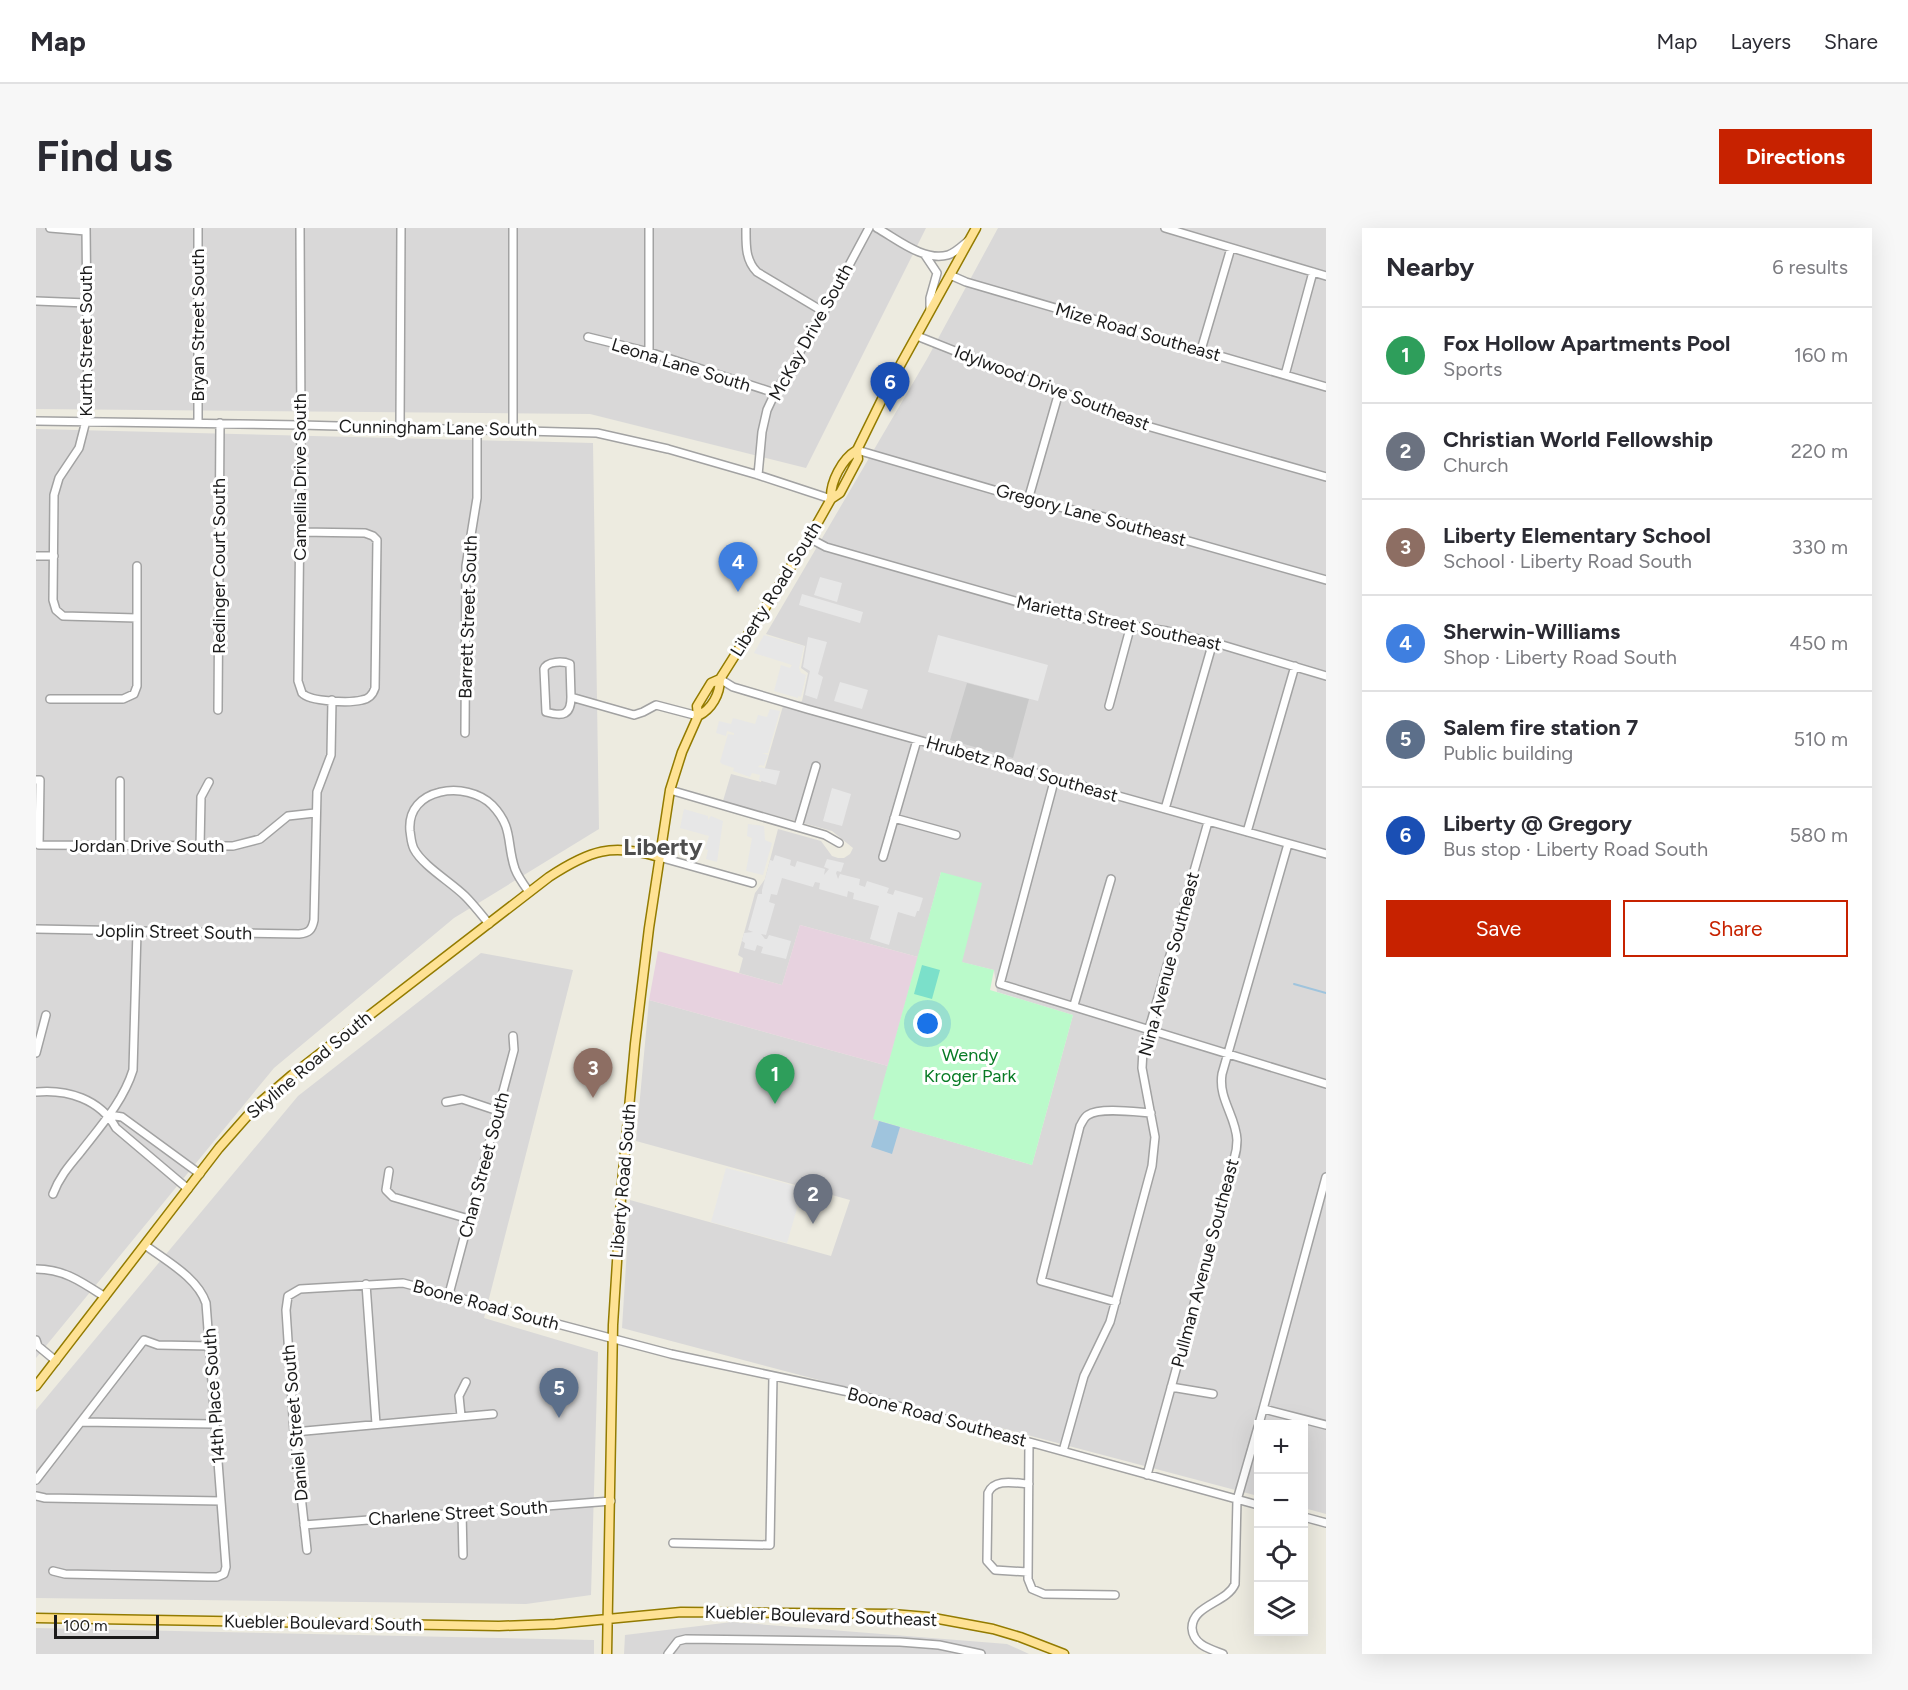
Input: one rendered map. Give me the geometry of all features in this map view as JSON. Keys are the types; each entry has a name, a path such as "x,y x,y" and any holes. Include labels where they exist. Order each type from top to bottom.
{"main road":[{"name":"Liberty Road South","path":"607,1654 612,1339 619,1214 630,1084 670,790 682,752 698,716 707,711 712,704 720,690 720,679 831,499 840,493 858,459 857,450 976,228"},
{"name":"Skyline Road South","path":"36,1386 188,1189 244,1120 269,1094 529,892 572,862 595,853 620,850 642,852 659,858"},
{"name":"Kuebler Boulevard Southeast","path":"609,1619 681,1612 912,1615 993,1629 1020,1636 1064,1654"},
{"name":"Kuebler Boulevard South","path":"36,1618 499,1626 609,1619"}],"street":[{"path":"50,228 86,229"},
{"name":"Bryan Street South","path":"198,228 198,423"},
{"name":"Camellia Drive South","path":"300,228 301,425 298,681 305,697 332,700"},
{"path":"400,427 401,228"},
{"path":"513,228 513,430"},
{"path":"649,228 649,352"},
{"path":"746,228 746,247 751,266 757,272 824,312"},
{"name":"McKay Drive South","path":"758,475 762,432 767,410 824,312 869,228"},
{"path":"877,228 925,255 939,257 951,254 968,242"},
{"path":"1165,228 1326,276"},
{"name":"Kurth Street South","path":"86,229 88,413 79,448 59,478 56,487 53,600 59,614 69,617 137,618"},
{"path":"1201,350 1231,248"},
{"path":"925,255 937,273 930,298 930,311"},
{"path":"1285,375 1314,272"},
{"name":"Mize Road Southeast","path":"950,275 966,282 1326,387"},
{"path":"36,301 87,303"},
{"name":"Idylwood Drive Southeast","path":"917,336 1088,402 1126,420 1326,477"},
{"name":"Leona Lane South","path":"588,337 649,352 775,393"},
{"path":"1028,500 1059,392"},
{"name":"Cunningham Lane South","path":"36,421 580,431 613,435 758,475 831,499"},
{"name":"Redinger Court South","path":"218,710 220,423"},
{"name":"Barrett Street South","path":"465,733 466,566 477,498 477,429"},
{"name":"Gregory Lane Southeast","path":"857,450 1028,500 1104,517 1326,580"},
{"path":"300,532 365,533 377,540 375,688 373,694 363,700 332,700 331,754 319,784 315,813"},
{"name":"Marietta Street Southeast","path":"809,538 826,547 1067,616 1167,631 1213,642 1326,676"},
{"path":"36,556 54,556"},
{"path":"50,699 123,699 134,694 137,686 137,566"},
{"path":"1109,706 1131,626"},
{"path":"1165,809 1213,642"},
{"path":"570,664 571,697 569,711 565,713 546,712 544,669 546,665 570,664"},
{"path":"1247,832 1295,666"},
{"name":"Hrubetz Road Southeast","path":"720,679 734,687 917,740 1326,854"},
{"path":"571,697 634,715 656,705 698,716"},
{"path":"883,857 917,740"},
{"path":"798,827 816,766"},
{"path":"1055,778 1000,984 1326,1084"},
{"name":"Jordan Drive South","path":"36,780 40,780 39,845 233,846 250,843 268,833 288,816 315,813"},
{"path":"120,781 120,846"},
{"path":"200,847 201,797 209,782"},
{"path":"489,924 466,897 414,849 410,820 418,802 426,797 450,790 467,792 490,804 503,819 510,835 514,867 529,892"},
{"path":"670,790 825,835 839,843"},
{"name":"Joplin Street South","path":"36,929 306,933 311,930 314,920 315,813"},
{"path":"894,818 956,835"},
{"name":"Nina Avenue Southeast","path":"1063,1451 1084,1376 1110,1322 1152,1166 1155,1137 1142,1068 1143,1050 1208,822"},
{"name":"Pullman Avenue Southeast","path":"1147,1475 1237,1148 1236,1130 1222,1093 1221,1083 1288,844"},
{"path":"659,858 752,883"},
{"path":"1074,1005 1111,879"},
{"path":"53,1194 58,1180 109,1115 126,1088 133,1070 137,931"},
{"path":"36,1053 46,1015"},
{"name":"Chan Street South","path":"448,1294 514,1050 513,1036"},
{"path":"36,1092 69,1093 82,1098 109,1115 122,1117 200,1174"},
{"path":"446,1102 462,1100 498,1111"},
{"path":"1116,1302 1041,1281 1080,1126 1084,1119 1088,1114 1099,1111 1151,1113"},
{"path":"109,1115 116,1128 188,1189"},
{"path":"389,1171 386,1190 393,1197 469,1219"},
{"path":"1261,1420 1326,1177"},
{"name":"14th Place South","path":"53,1571 65,1574 208,1577 224,1574 226,1567 214,1424 208,1313 203,1294 195,1284 145,1245"},
{"path":"36,1269 60,1271 75,1277 105,1297"},
{"name":"Boone Road South","path":"288,1296 300,1289 403,1283 612,1339"},
{"path":"366,1284 376,1424"},
{"name":"Daniel Street South","path":"288,1296 286,1310 294,1432 307,1550"},
{"name":"Boone Road Southeast","path":"612,1339 844,1392 1254,1504"},
{"path":"36,1480 144,1340 158,1345 211,1346"},
{"path":"37,1344 56,1361"},
{"path":"673,1543 770,1545 773,1376"},
{"path":"461,1416 459,1396 466,1382"},
{"path":"1171,1387 1213,1394"},
{"path":"1264,1409 1326,1425"},
{"path":"294,1432 493,1414"},
{"path":"81,1422 214,1424"},
{"path":"1029,1442 1028,1572 1030,1585 1036,1592 1044,1594 1115,1595"},
{"path":"1223,1654 1203,1646 1194,1636 1192,1625 1197,1614 1228,1593 1235,1584 1237,1500 1254,1443"},
{"path":"1028,1572 995,1570 987,1561 990,1488 998,1483 1029,1484"},
{"path":"36,1496 221,1501"},
{"name":"Charlene Street South","path":"304,1525 611,1501"},
{"path":"462,1512 463,1555"},
{"path":"1308,1518 1326,1523"},
{"path":"668,1654 678,1641 686,1639 900,1642 939,1645 981,1654"}],"shaded area":[{"path":"36,228 926,228 806,468 590,414 36,409"},
{"path":"998,228 1326,228 1326,1514 1308,1509 1308,1420 1254,1420 1254,1495 622,1328 630,1200 831,1256 850,1200 636,1141 649,1000 888,1066 874,1119 1032,1165 1073,1015 997,992 994,970 961,962 941,872 918,957 800,925 782,985 739,973 743,958 738,955 755,893 765,879 778,829 821,841 832,856 838,858 844,858 850,854 853,848 832,831 723,801 731,774 761,782 783,706 802,701 808,673 801,668 805,646 766,634 927,359"},
{"path":"36,429 593,443 599,829 454,918 274,1068 36,1358"},
{"path":"820,577 842,583 837,602 814,595"},
{"path":"802,594 863,612 860,623 799,605"},
{"path":"764,635 804,646 799,668 801,673 806,675 801,697 774,691 781,665 790,668 792,665 754,653"},
{"path":"938,635 1048,665 1038,701 928,672"},
{"path":"808,637 827,642 818,674 823,677 817,699 805,695 810,671 803,667"},
{"path":"840,682 868,690 862,709 834,701"},
{"path":"967,683 1029,699 1013,758 950,740"},
{"path":"770,709 780,711 768,753 762,753 768,755 764,766 758,767 780,771 776,785 759,780 760,775 752,773 750,777 722,764 720,762 728,734 734,735 734,733 727,731 726,736 716,733 719,721 731,724 733,718 755,724 758,715 767,717"},
{"path":"832,788 851,794 842,826 823,821"},
{"path":"684,809 708,816 708,820 711,816 723,821 717,862 706,859 708,850 705,849 709,836 680,828"},
{"path":"748,824 764,826 765,840 772,843 763,875 746,871 752,838 747,836"},
{"path":"775,855 791,860 790,865 795,867 797,861 825,869 824,875 829,869 824,867 827,859 844,863 841,872 836,873 838,879 840,874 860,879 859,885 865,887 867,881 889,888 887,893 893,895 895,890 923,898 919,911 915,917 898,912 889,945 870,939 879,906 853,899 854,893 848,891 847,897 819,889 820,883 815,882 813,887 782,878 777,895 771,894 769,902 775,904 766,935 761,934 765,939 769,935 791,941 786,959 761,953 763,947 757,945 755,951 744,948 745,943 742,941 744,933 753,932 748,930 758,894 762,894 770,860 773,861"},
{"path":"800,925 918,957 888,1066 649,1000 658,951 782,985"},
{"path":"481,953 573,970 484,1318 598,1352 591,1595 526,1604 36,1598 36,1410 298,1096"},
{"path":"922,965 940,970 932,999 914,994"},
{"path":"879,1121 900,1127 892,1154 871,1147"},
{"path":"726,1168 803,1188 787,1243 711,1222"},
{"path":"732,1622 1007,1644 1029,1654 624,1654 625,1635"},
{"path":"36,1628 594,1640 594,1654 36,1654"}],"green space":[{"name":"Wendy Kroger Park","path":"941,872 982,883 962,962 994,970 990,990 1073,1015 1032,1165 873,1119"}],"waterway":[{"path":"1294,984 1326,993"}],"place":[{"name":"Liberty @ Gregory","path":"890,412"},
{"name":"Sherwin-Williams","path":"738,592"},
{"name":"Liberty Elementary School","path":"593,1098"},
{"name":"Fox Hollow Apartments Pool","path":"775,1104"},
{"name":"Christian World Fellowship","path":"813,1224"},
{"name":"Salem fire station 7","path":"559,1418"}],"district":[{"name":"Liberty","path":"663,847"}]}
